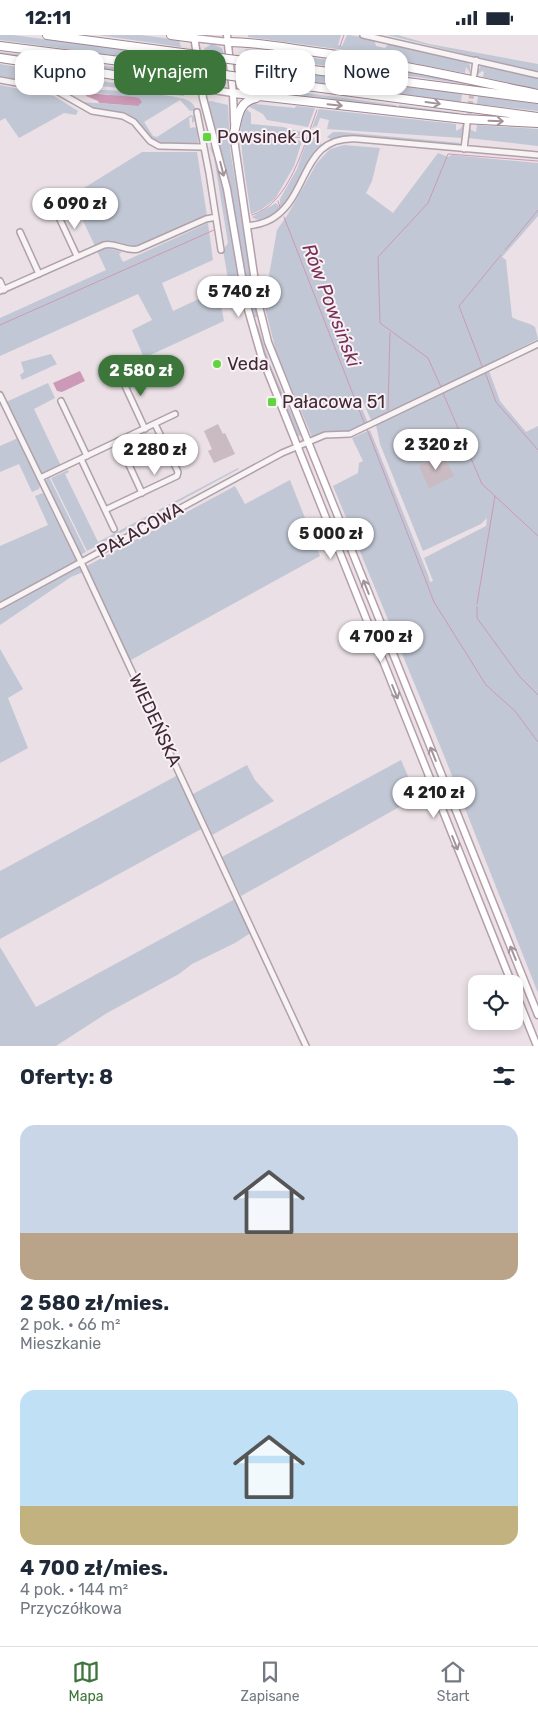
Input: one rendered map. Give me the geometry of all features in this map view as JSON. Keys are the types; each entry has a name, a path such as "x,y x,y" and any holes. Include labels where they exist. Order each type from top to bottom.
{"highway":[{"path":"47,35 538,99"},
{"path":"171,35 194,37"},
{"path":"227,39 362,58 440,72 538,94"},
{"path":"0,46 538,117"},
{"path":"0,58 114,75"},
{"path":"233,93 464,119 538,123"},
{"path":"234,133 242,106 248,101 260,97"}],"main road":[{"path":"196,50 194,37 227,39 233,93 234,133 258,301 264,329 307,442 538,1015"},
{"path":"226,92 233,93"},
{"path":"203,95 227,189 250,322 260,355 508,975"},
{"path":"250,322 258,321 264,329"},
{"path":"377,647 386,653 392,652"},
{"path":"523,1011 537,1046"}],"street":[{"path":"363,35 538,75"},
{"path":"474,75 476,60"},
{"path":"0,80 55,90 92,111 122,115 134,123 150,141 159,146 202,147"},
{"path":"197,112 221,250"},
{"path":"464,149 467,124"},
{"path":"247,227 266,222 280,213 316,156 333,141 348,138 538,155"},
{"path":"56,211 77,257"},
{"path":"0,281 2,290 107,244 127,250 138,249 206,219 216,217"},
{"path":"20,232 39,273"},
{"name":"PAŁACOWA","path":"0,606 296,446 330,434 350,434 363,429 538,344"},
{"path":"120,375 145,429"},
{"name":"WIEDEŃSKA","path":"0,395 81,562 306,1046"},
{"path":"61,401 87,456"},
{"path":"40,478 175,414"},
{"path":"105,510 176,477 178,473 155,424"},
{"path":"118,441 142,493"},
{"path":"81,459 114,529"}],"shaded area":[{"path":"0,35 13,35 126,50 114,50 114,55 104,54 104,50 74,50 0,40"},
{"path":"98,35 141,35 179,40 181,47"},
{"path":"248,35 341,35 338,45 342,46 347,35 374,39 376,46 385,48 390,42 465,60 470,65 470,73 466,67 465,73 408,62 408,50 344,50 248,37"},
{"path":"387,35 398,35 429,44 538,64 538,72"},
{"path":"212,44 223,50 204,50"},
{"path":"0,52 15,54 15,57 0,55"},
{"path":"315,58 325,59 325,65 315,64"},
{"path":"0,64 15,67 15,79 0,76"},
{"path":"481,65 489,65 538,78 538,89 483,77 484,72 482,71 476,76"},
{"path":"104,66 114,67 114,71 104,69"},
{"path":"408,71 464,81 465,84 408,76"},
{"path":"315,75 325,76 325,84 315,83"},
{"path":"104,81 114,83 114,87 104,86"},
{"path":"0,85 15,88 15,95 54,96 78,111 76,115 64,113 19,138 5,118 0,121"},
{"path":"408,87 462,94 461,102 408,95"},
{"path":"104,90 114,90 114,95 164,95 189,101 196,110 190,111 180,100 144,122 153,136 157,137 191,115 194,116 196,120 192,123 192,117 189,118 190,128 195,127 197,129 198,142 195,145 162,144 151,138 128,114 95,109 81,102 138,106 104,94"},
{"path":"104,94 134,97 139,98 142,102 138,106 99,103 86,96"},
{"path":"315,94 395,105 399,108 399,105 459,113 459,115 274,95"},
{"path":"478,96 538,104 538,111 477,104"},
{"path":"208,102 228,105 230,149 258,317 252,317 230,186"},
{"path":"255,104 315,108 308,127 267,120 263,114 248,106"},
{"path":"246,109 251,113 251,124 283,127 305,133 302,136 261,133 261,135 302,141 294,166 275,199 261,210 251,214 240,128 240,116"},
{"path":"319,109 456,124 456,131 463,124 462,138 327,129 329,120 320,118 317,126 312,128"},
{"path":"469,124 471,130 476,132 477,125 538,129 538,146 468,138"},
{"path":"333,132 461,143 454,146 349,136 331,139 327,137"},
{"path":"309,135 321,141 321,146 282,207 264,219 260,220 252,217 276,203 280,207 280,199 297,169"},
{"path":"344,145 380,148 372,181 366,193 393,213 438,153 448,157 452,155 538,163 538,216 502,257 506,260 512,317 535,327 538,339 373,421 363,402 360,403 368,423 344,433 329,432 312,437 276,351 264,304 277,230 317,163 330,149"},
{"path":"209,146 220,170 240,286 229,285 223,250 228,243 214,157"},
{"path":"142,152 197,152 207,216 133,248 108,242 95,246 71,196"},
{"path":"208,223 213,260 162,283 173,311 218,290 224,321 144,358 132,330 152,320 138,294 0,356 0,318 106,270 97,251 108,248 122,252 119,254 123,262"},
{"path":"256,324 270,364 301,435 297,437 268,366 254,325"},
{"path":"51,354 57,364 22,380 20,375 24,372 21,362"},
{"path":"80,371 85,381 62,392 57,391 53,383"},
{"path":"489,371 500,401 526,432 538,426 538,993 445,758 333,486 358,473 359,463 363,461 352,438 370,430 430,582 433,581 424,558 486,526 487,518 481,524 423,551 380,444 376,425"},
{"path":"48,383 55,398 34,409 61,466 43,474 40,473 6,402"},
{"path":"18,438 40,485 39,489 32,492 19,464 0,472 0,446"},
{"path":"238,468 87,551 51,478 68,470 69,472 65,474 98,542"},
{"path":"49,477 86,552 80,555 44,483"},
{"path":"290,480 320,556 129,661 85,567 235,486 245,504"},
{"path":"43,493 77,562 0,604 0,546 48,525 35,496"},
{"path":"79,565 83,572 71,577 0,625 0,609"},
{"path":"0,649 23,689 8,698 28,748 0,763"},
{"path":"401,760 417,797 241,896 222,857"},
{"path":"247,765 255,780 274,801 212,835 193,794"},
{"path":"178,775 203,828 0,939 0,871"},
{"path":"235,899 252,932 235,943 192,964 179,974 107,1013 56,1046 0,1046 0,947 36,1007"}],"building":[{"path":"218,424 223,434 225,433 235,454 214,463 208,451 212,449 204,431"},
{"path":"443,455 454,476 429,488 419,466"}],"waterway":[{"path":"340,46 344,35"},
{"path":"252,215 265,209 286,186 301,155 317,110"},
{"path":"261,134 305,138"},
{"path":"441,387 428,358 380,323 378,257 428,203 448,154 538,161"},
{"path":"278,201 280,207"},
{"path":"505,250 538,210"},
{"name":"Rów Powsiński","path":"284,217 365,425"},
{"path":"0,325 214,230"},
{"path":"482,366 459,306 501,255"},
{"path":"388,410 390,333"},
{"path":"485,372 496,402 538,450"},
{"path":"443,393 482,484 538,536"},
{"name":"Rów Powsiński","path":"367,429 434,602 486,685 515,711 538,742"},
{"path":"477,604 495,496"},
{"path":"477,607 477,618 520,677 538,695"}],"tunnel":[{"path":"468,121 474,78"}],"place":[{"name":"Powsinek 01","path":"207,137"},
{"name":"Veda","path":"217,364"},
{"name":"Pałacowa 51","path":"272,402"}]}
